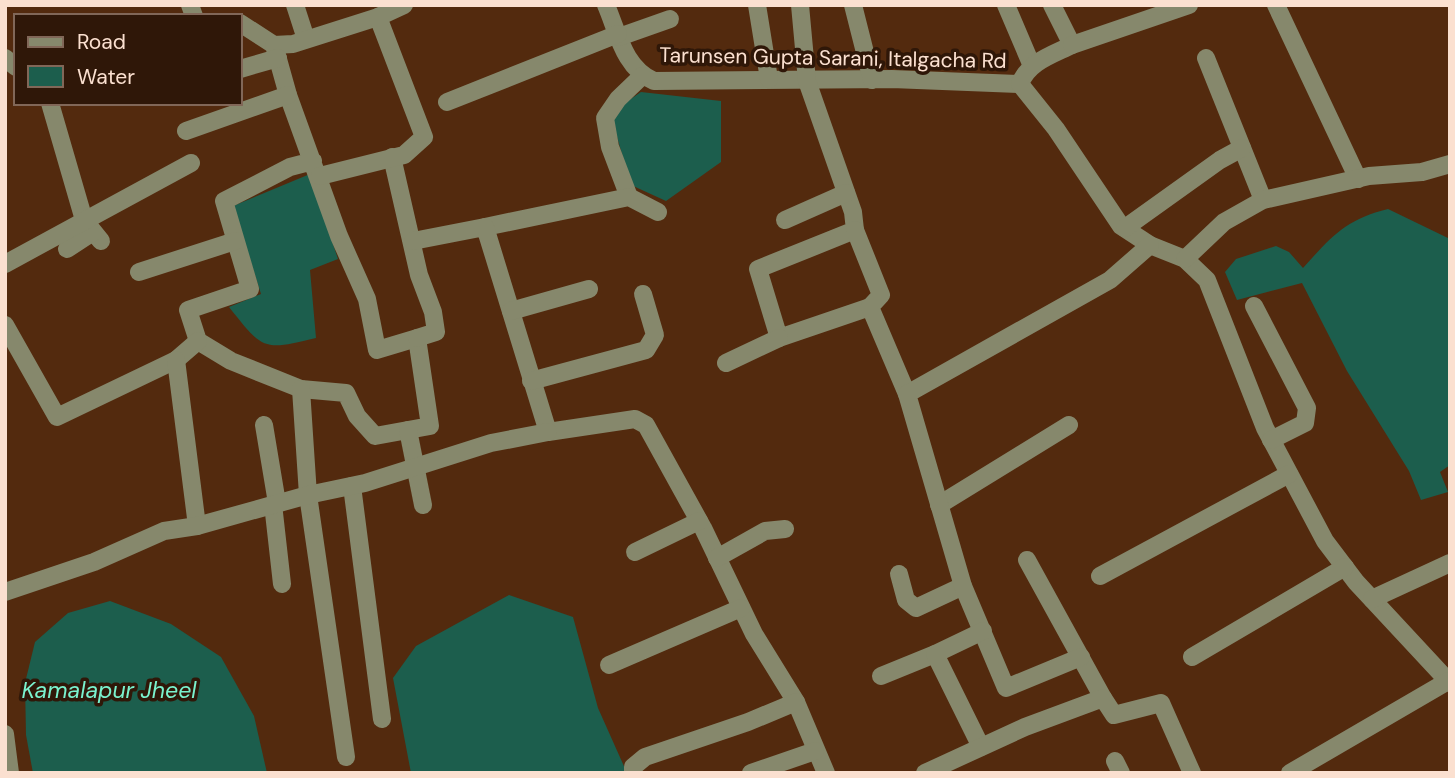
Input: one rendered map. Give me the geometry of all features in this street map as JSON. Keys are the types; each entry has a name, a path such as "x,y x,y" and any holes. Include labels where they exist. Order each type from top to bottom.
{"street":[{"path":"295,5 306,39"},
{"path":"242,68 306,39 378,17 404,5"},
{"name":"Tarunsen Gupta Sarani, Italgacha Rd","path":"606,5 631,65 642,76 654,81 769,79 1020,84 1056,129 1125,228 1150,245 1185,260 1207,280 1242,375 1271,440 1325,541 1372,599 1449,682"},
{"path":"757,5 769,79"},
{"path":"726,363 779,338 870,307 881,295 855,230 846,193 807,80 800,5"},
{"path":"853,5 872,80"},
{"path":"1006,5 1032,66"},
{"path":"1052,5 1072,45"},
{"name":"Tarunsen Gupta Sarani, Italgacha Rd","path":"1020,84 1024,73 1032,66 1072,45 1147,17 1189,5"},
{"path":"1276,5 1286,8 1297,5"},
{"path":"1276,5 1358,179"},
{"path":"378,17 424,137 404,155 316,169 290,167 224,201 250,289 188,310 198,341 231,361 301,389 346,393 357,416 375,436 430,426 417,338"},
{"path":"447,102 618,35 670,19"},
{"path":"242,25 276,51 288,95 339,236 367,299 377,350 436,331 433,312 419,275 392,157"},
{"path":"1206,58 1263,200"},
{"path":"629,197 610,147 605,118 618,99 642,76"},
{"path":"187,131 288,95"},
{"path":"51,105 93,231"},
{"path":"1125,228 1220,160 1242,148"},
{"path":"67,249 191,163"},
{"path":"1185,260 1224,222 1263,200 1358,179 1446,169"},
{"path":"785,220 846,193"},
{"path":"413,241 629,197 658,212"},
{"path":"485,227 548,432"},
{"path":"779,338 758,270 855,230"},
{"path":"5,264 93,231"},
{"path":"139,272 235,241"},
{"path":"907,394 1110,280 1150,245"},
{"path":"511,311 589,289"},
{"path":"531,381 646,350 655,335 643,294"},
{"path":"1254,306 1307,408 1305,423 1271,440"},
{"path":"870,307 907,394 963,586 1006,688 1081,657"},
{"path":"5,325 57,417 176,360 198,341"},
{"path":"176,360 197,526"},
{"path":"301,389 308,495 346,757"},
{"path":"5,592 94,562 143,538 352,486 491,443 548,432 641,421 699,521 741,608 796,702 825,773"},
{"path":"264,425 282,584"},
{"path":"939,505 1069,425"},
{"path":"408,430 424,505"},
{"path":"1100,576 1289,474"},
{"path":"352,486 382,719"},
{"path":"635,552 699,521"},
{"path":"717,558 765,531 785,529"},
{"path":"1027,560 1114,715 1161,703 1192,773"},
{"path":"1372,599 1450,563"},
{"path":"1192,657 1345,567"},
{"path":"899,574 906,600 916,608 963,586"},
{"path":"609,665 741,608"},
{"path":"881,676 983,631"},
{"path":"935,654 981,747"},
{"path":"1290,773 1449,682"},
{"path":"925,773 981,747 1103,698"},
{"path":"633,773 633,767 645,757 748,722 796,702"},
{"path":"5,734 10,773"},
{"path":"751,773 815,751"}],"water":[{"path":"641,92 721,101 721,162 666,201 631,185 610,113"},
{"path":"310,174 338,259 310,270 316,338 285,345 265,344 249,332 229,307 261,294 233,206"},
{"path":"1388,209 1450,239 1450,465 1440,472 1448,492 1421,500 1409,471 1347,371 1302,283 1237,300 1225,272 1236,259 1276,246 1289,252 1303,268 1322,247 1350,224"},
{"path":"509,595 573,617 598,708 627,773 411,773 393,678 416,646"},
{"name":"Kamalapur Jheel","path":"110,601 171,624 221,657 254,716 267,773 33,773 26,735 25,683 35,642 68,613"}]}
